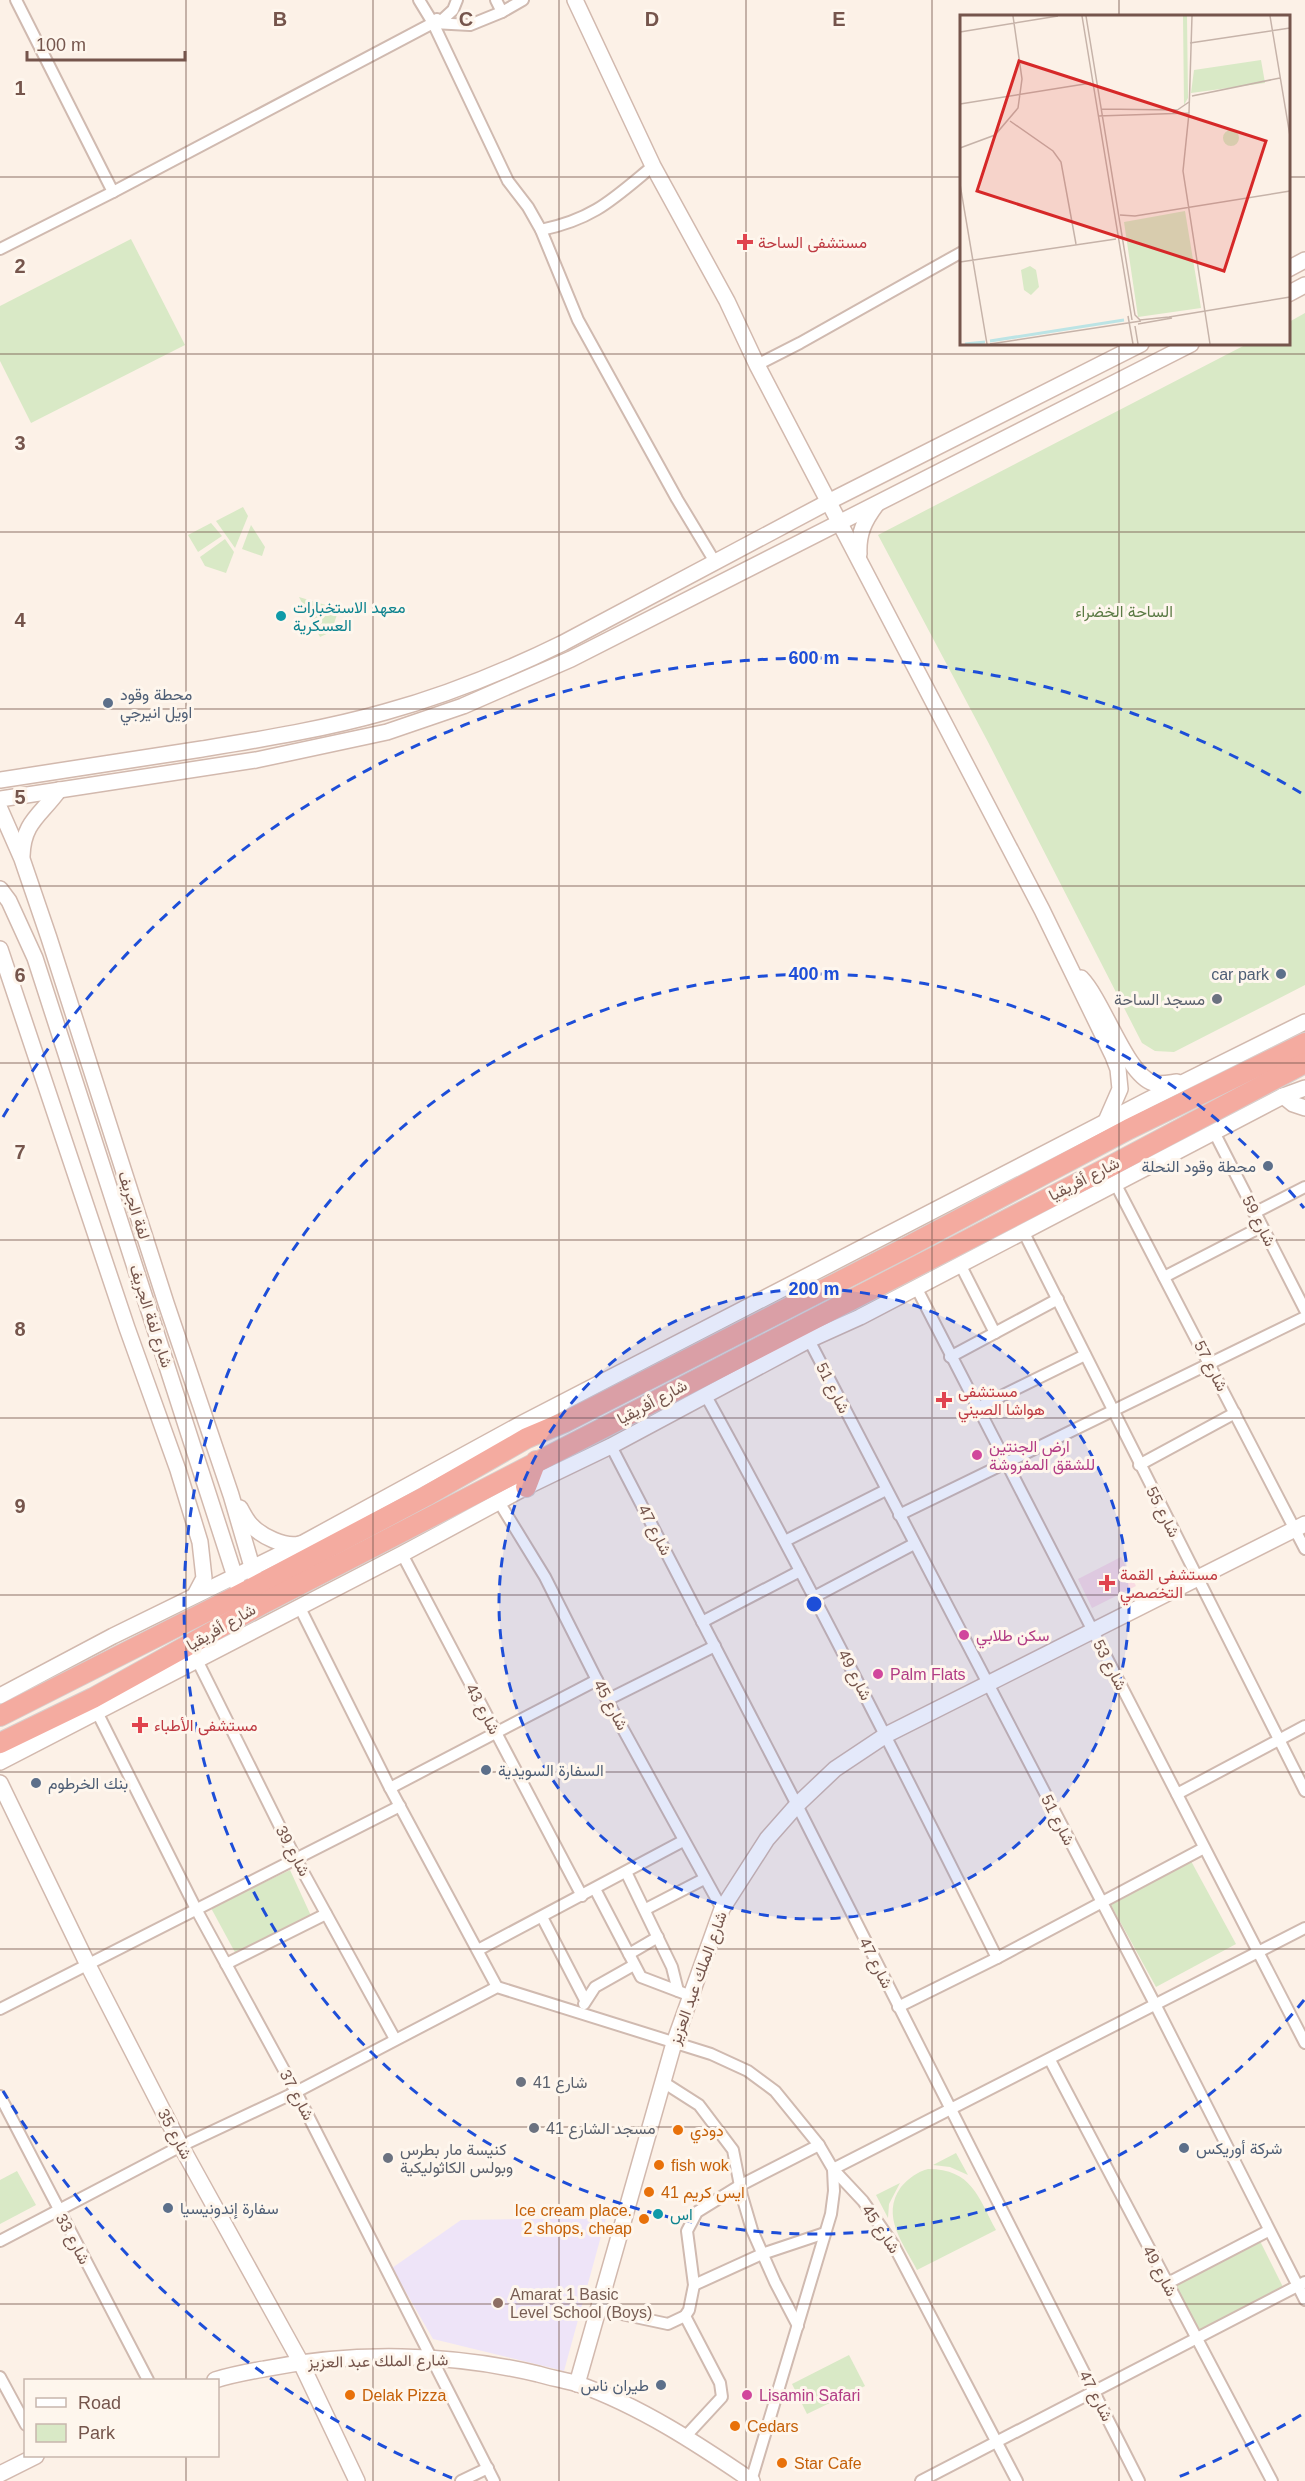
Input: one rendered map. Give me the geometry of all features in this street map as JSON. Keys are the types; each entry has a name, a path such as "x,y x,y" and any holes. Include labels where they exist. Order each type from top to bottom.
{"highway":[{"name":"شارع أفريقيا","path":"0,1743 93,1698 248,1613 259,1585 426,1496 527,1438 565,1422 909,1246 1129,1129 1305,1043"},
{"name":"شارع أفريقيا","path":"0,1716 237,1586 259,1585 536,1461 1305,1064"},
{"path":"909,1246 910,1225"},
{"path":"732,1335 744,1354"},
{"path":"498,1436 527,1438"},
{"path":"526,1487 536,1461"}],"street":[{"path":"16,0 113,192"},
{"path":"421,4 440,22 453,10 457,0"},
{"path":"496,0 502,12"},
{"path":"0,249 433,23 470,25 502,12 522,0"},
{"path":"575,0 653,166 727,301 757,365 830,501 1071,967 1118,1069 1119,1096 1106,1121"},
{"path":"421,4 433,23 508,181 528,207 541,230 578,320 677,499 715,562"},
{"path":"541,230 568,224 604,207 653,166"},
{"path":"757,365 960,253"},
{"path":"1290,268 1305,260"},
{"path":"1290,293 1305,285"},
{"path":"0,780 250,741 382,713 481,680 519,665 563,643 830,501 1139,345"},
{"path":"0,799 256,760 387,732 485,697 571,659 1189,345"},
{"path":"859,557 860,533 879,501"},
{"path":"563,643 571,659"},
{"path":"382,713 387,732"},
{"path":"22,859 22,840 27,828 31,821 45,810 59,790"},
{"name":"لفة الجريف","path":"0,809 22,859 259,1585"},
{"name":"شارع لفة الجريف","path":"0,889 9,901 35,958 237,1586"},
{"path":"0,950 137,1356 178,1470 197,1532 204,1562 204,1578 195,1595"},
{"path":"1071,967 1090,988 1129,1062 1140,1073 1152,1082 1166,1084 1191,1078"},
{"name":"شارع أفريقيا","path":"259,1585 303,1543 498,1436 910,1225 1106,1121 1305,1022"},
{"name":"شارع أفريقيا","path":"0,1762 402,1554 526,1487 611,1446 809,1340 860,1317 1283,1096 1305,1088"},
{"path":"1283,1096 1293,1104 1305,1108"},
{"name":"شارع 59","path":"1214,1132 1304,1310"},
{"name":"شارع 57","path":"1115,1183 1235,1413 1300,1526 1305,1549"},
{"path":"1254,1213 1305,1187"},
{"path":"1164,1277 1261,1227"},
{"name":"شارع 55","path":"1023,1231 1305,1791"},
{"path":"960,1264 995,1333"},
{"name":"شارع 53","path":"916,1287 1305,2043"},
{"path":"950,1357 1058,1299"},
{"path":"899,1515 1210,1364 1304,1310"},
{"name":"شارع 51","path":"809,1340 1156,2006 1268,2231 1301,2284 1305,2300"},
{"path":"977,1408 1085,1354"},
{"name":"شارع 49","path":"705,1396 814,1596 997,1958"},
{"path":"1139,1464 1235,1413"},
{"name":"شارع 47","path":"611,1446 797,1805 1139,2481"},
{"path":"785,1541 886,1491"},
{"path":"231,1495 251,1526 266,1536 287,1544 303,1543"},
{"name":"شارع 45","path":"499,1502 545,1577 607,1700 722,1909"},
{"name":"شارع الملك عبد العزيز","path":"577,2384 674,2043 685,1994 722,1909 767,1839 797,1805 835,1769 886,1735 1300,1526"},
{"path":"814,1596 914,1544"},
{"name":"شارع 43","path":"402,1554 582,1896"},
{"path":"702,1622 800,1572"},
{"path":"237,1586 248,1613"},
{"name":"شارع أفريقيا","path":"0,1696 195,1595 237,1586"},
{"path":"0,2241 181,2146 296,2092 497,1987 390,1788 299,1606"},
{"path":"607,1700 715,1646"},
{"name":"شارع 39","path":"197,1660 296,1859 395,2039"},
{"path":"390,1788 597,1680"},
{"name":"شارع 37","path":"97,1712 196,1909 296,2092 494,2481"},
{"path":"1177,1794 1305,1726"},
{"name":"شارع 35","path":"0,1783 88,1965 181,2146 300,2361 357,2481"},
{"path":"0,2009 400,1806"},
{"path":"478,1950 683,1841"},
{"path":"898,2007 997,1958 1204,1848"},
{"path":"626,1872 646,1909 685,1994"},
{"path":"646,1909 704,1879"},
{"path":"595,1888 643,1979 685,1994"},
{"path":"226,1964 326,1914"},
{"path":"542,1917 585,2000"},
{"path":"752,2481 825,2233 834,2191 833,2169 1305,1928"},
{"path":"629,1954 658,1937"},
{"path":"582,2014 585,2000 595,1987 634,1965"},
{"name":"شارع 45","path":"497,1987 733,2063 764,2081 783,2099 819,2145 833,2169 863,2201 893,2244 1017,2481"},
{"name":"شارع 49","path":"1050,2060 1166,2284 1272,2481"},
{"path":"663,2082 699,2105 729,2144 735,2156 739,2186 762,2254 798,2326"},
{"name":"شارع 33","path":"0,2096 147,2379"},
{"path":"598,2309 668,2324 685,2316 689,2310 694,2285 687,2230 697,2212 739,2186 819,2145"},
{"path":"1166,2284 1268,2231"},
{"path":"694,2285 762,2254 825,2233"},
{"path":"921,2481 1301,2284"},
{"path":"685,2316 720,2383 722,2397 685,2437"},
{"name":"شارع الملك عبد العزيز","path":"219,2379 300,2361 364,2357 432,2358 496,2364 577,2384 628,2406 685,2437 752,2481"},
{"path":"0,2377 24,2422"},
{"path":"0,2474 34,2457"},
{"path":"461,2481 488,2468"}],"shaded area":[{"name":"مستشفى القمة التخصصي","path":"1121,1557 1136,1586 1092,1608 1078,1579"},
{"name":"Amarat 1 Basic Level School (Boys)","path":"606,2218 564,2371 433,2339 392,2268 461,2220"}],"green space":[{"path":"131,239 185,345 31,423 0,361 0,306"},
{"name":"الساحة الخضراء","path":"1305,313 1305,985 1174,1052 1155,1051 1142,1043 988,742 878,535 1245,345 1290,345 1290,321"},
{"path":"243,507 248,516 235,548 216,521"},
{"path":"211,523 222,536 198,552 188,535"},
{"path":"251,525 265,547 262,556 242,549"},
{"path":"225,539 234,552 226,573 205,566 200,557"},
{"path":"299,597 339,609 331,632 320,637"},
{"path":"1191,1861 1236,1944 1156,1987 1111,1905"},
{"path":"290,1870 312,1918 237,1956 211,1908"},
{"path":"956,2153 968,2175 950,2167 933,2165"},
{"path":"928,2169 955,2174 972,2187 996,2230 917,2270 896,2230 893,2209 895,2198 901,2187 913,2176"},
{"path":"17,2171 36,2205 0,2224 0,2180"},
{"path":"900,2183 889,2204 888,2218 876,2195"},
{"path":"1260,2241 1284,2289 1200,2332 1175,2285"},
{"path":"849,2355 865,2386 807,2414 792,2384"}],"place":[{"name":"مستشفى الساحة","path":"745,242"},
{"name":"معهد الاستخبارات العسكرية","path":"281,616"},
{"name":"محطة وقود اويل انيرجي","path":"108,703"},
{"name":"car park","path":"1281,974"},
{"name":"مسجد الساحة","path":"1217,999"},
{"name":"محطة وقود النحلة","path":"1268,1166"},
{"name":"مستشفى هواشا الصيني","path":"944,1400"},
{"name":"ارض الجنتين للشقق المفروشة","path":"977,1455"},
{"name":"مستشفى القمة التخصصي","path":"1107,1583"},
{"name":"سكن طلابي","path":"964,1635"},
{"name":"Palm Flats","path":"878,1674"},
{"name":"مستشفی الأطباء","path":"140,1725"},
{"name":"السفارة السويدية","path":"486,1770"},
{"name":"بنك الخرطوم","path":"36,1783"},
{"name":"شارع 41","path":"521,2082"},
{"name":"مسجد الشارع 41","path":"534,2128"},
{"name":"دودي","path":"678,2130"},
{"name":"شركة أوريكس","path":"1184,2148"},
{"name":"كنيسة مار بطرس وبولس الكاثوليكية","path":"388,2158"},
{"name":"fish wok","path":"659,2165"},
{"name":"41 ايس كريم","path":"649,2192"},
{"name":"سفارة إندونيسيا","path":"168,2208"},
{"name":"اس","path":"658,2214"},
{"name":"Ice cream place. 2 shops, cheap","path":"644,2219"},
{"name":"Amarat 1 Basic Level School (Boys)","path":"498,2303"},
{"name":"طيران ناس","path":"661,2385"},
{"name":"Delak Pizza","path":"350,2395"},
{"name":"Lisamin Safari","path":"747,2395"},
{"name":"Cedars","path":"735,2426"},
{"name":"Star Cafe","path":"782,2463"}]}
